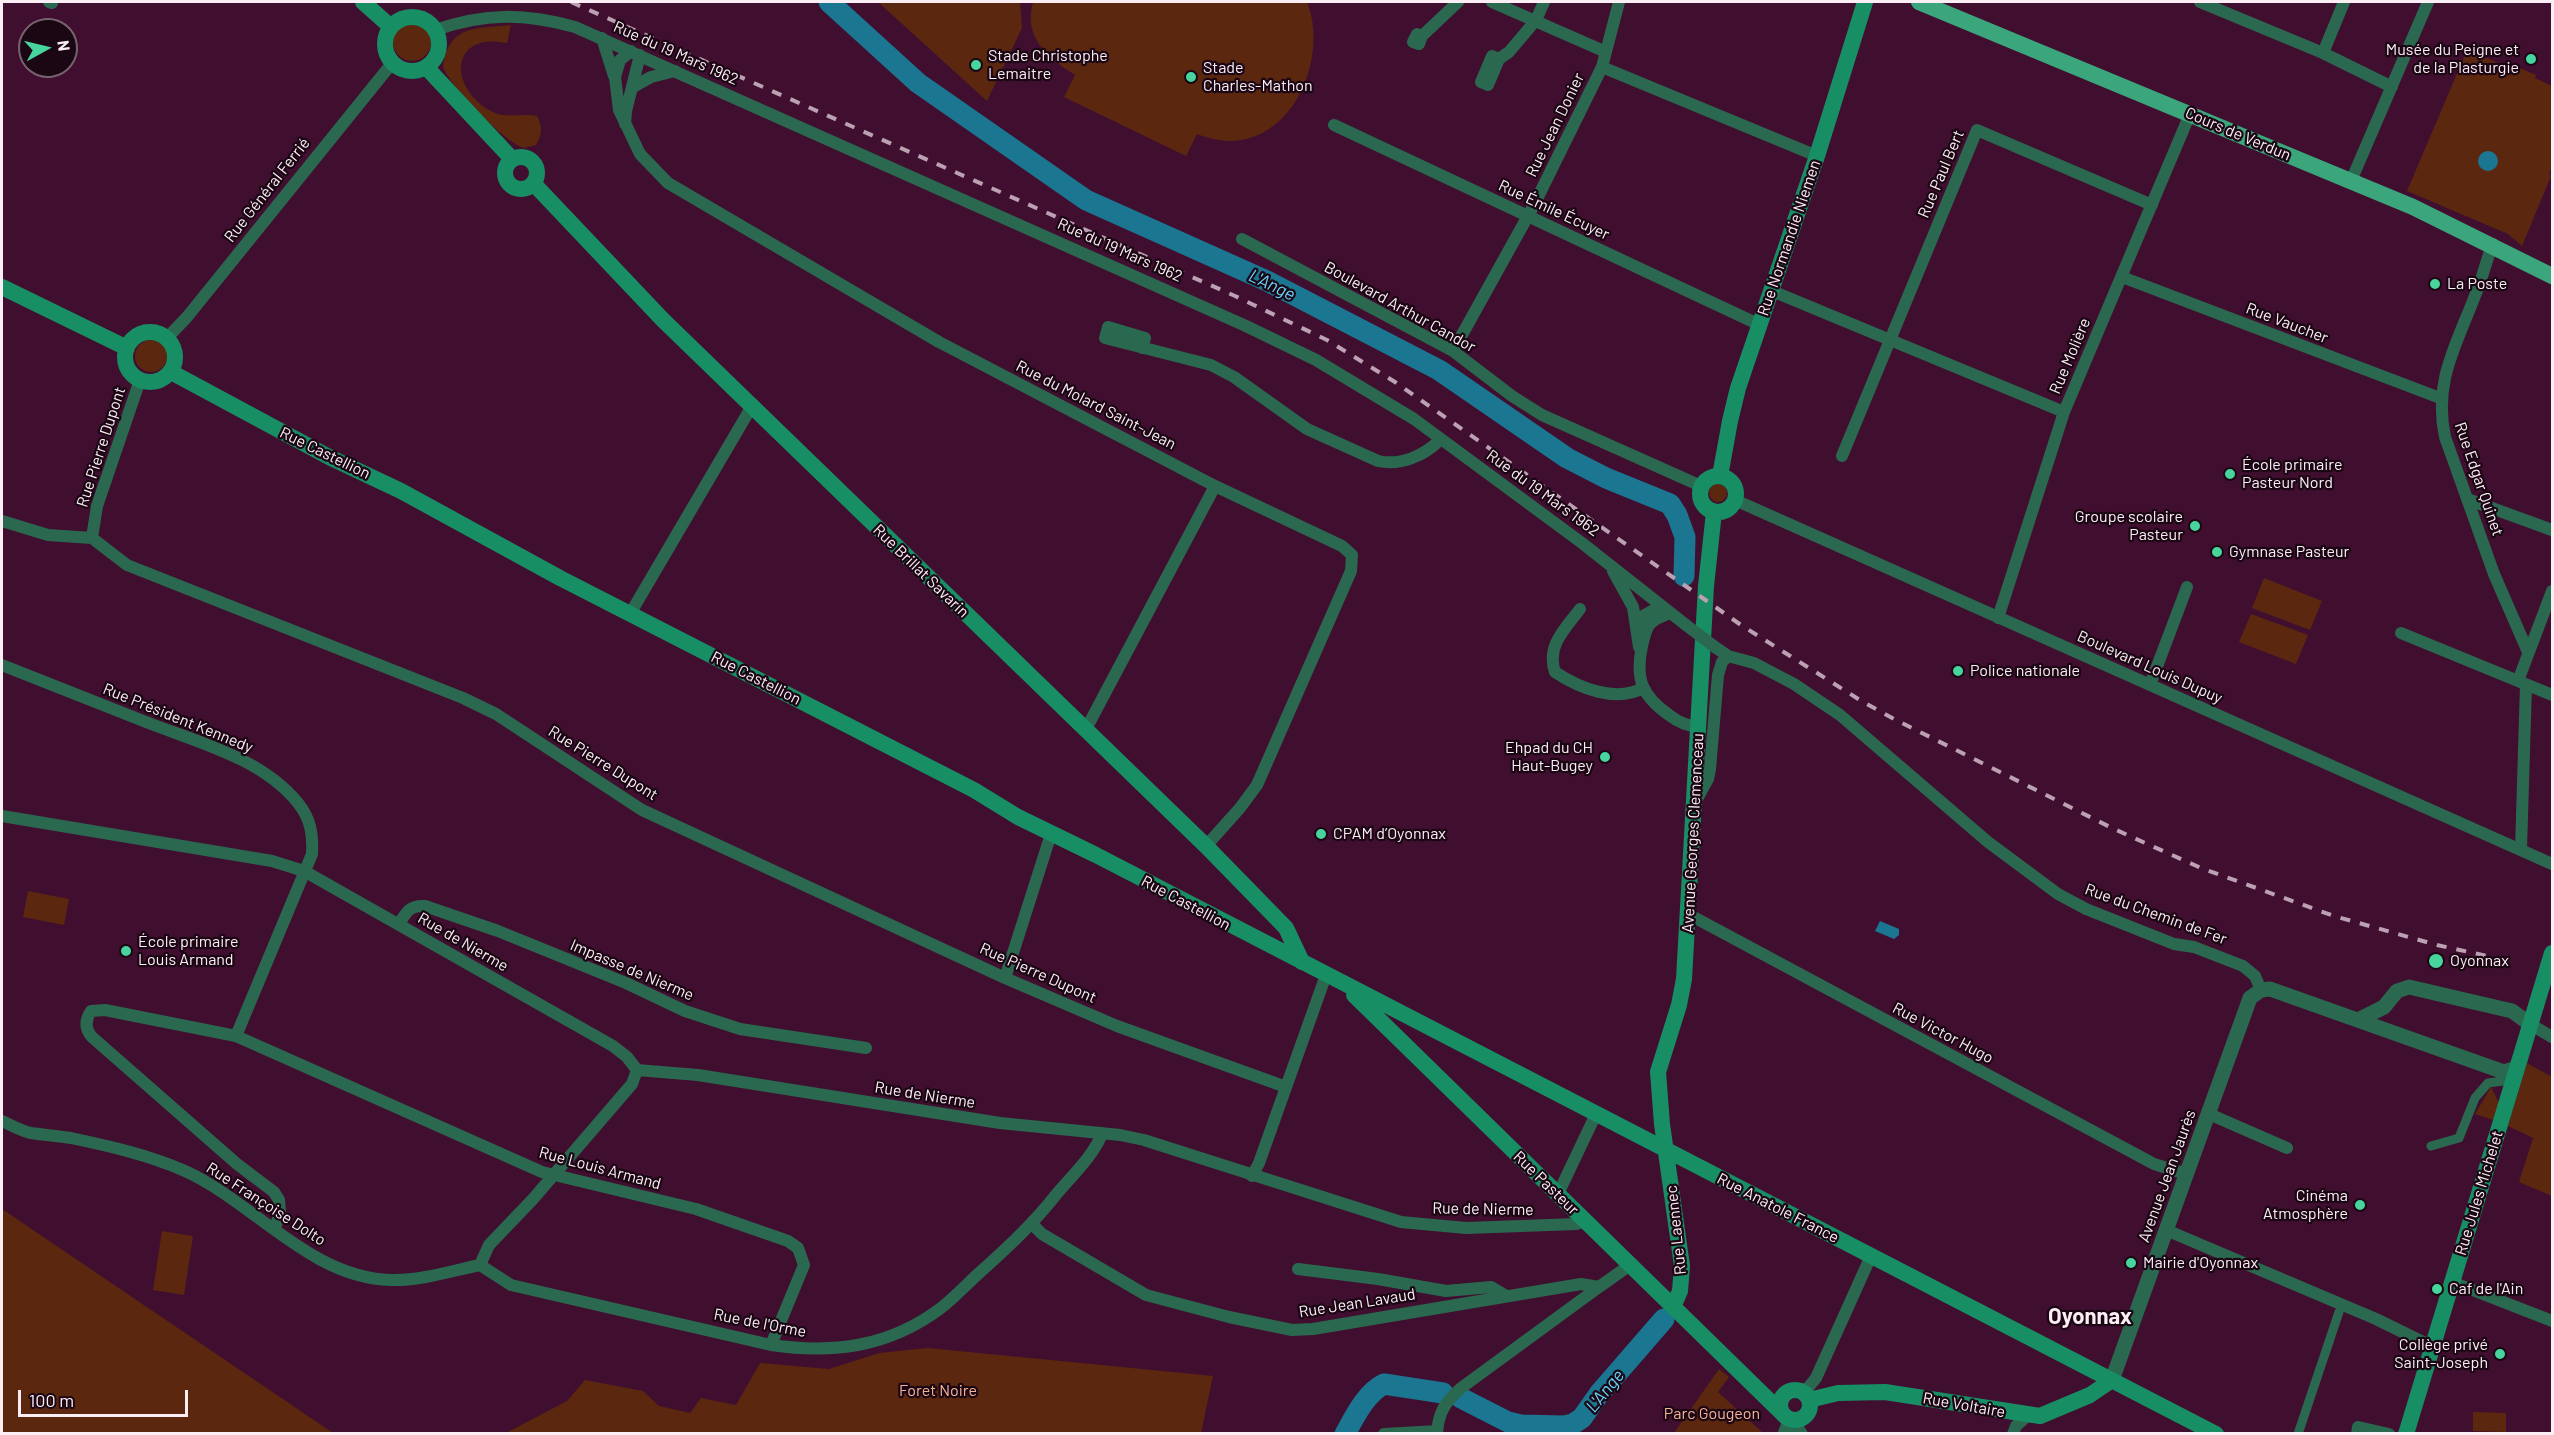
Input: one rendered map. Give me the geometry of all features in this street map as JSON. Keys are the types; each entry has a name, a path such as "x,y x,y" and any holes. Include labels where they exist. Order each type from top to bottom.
{"main road":[{"path":"363,2 391,27"},
{"name":"Rue Normandie Niemen","path":"1720,476 1733,406 1817,156 1865,2"},
{"name":"Cours de Verdun","path":"1919,2 2351,181 2493,244 2553,276"},
{"path":"417,18 430,24 435,30 438,48 436,56 426,67 408,70 393,62 386,51 385,43 391,27 403,19 417,18"},
{"name":"Rue Brillat Savarin","path":"426,67 512,159 520,156 533,162 537,175 533,183 656,312 1206,846 1286,928 1302,962"},
{"path":"512,159 505,171 510,184 514,188 524,189 533,183"},
{"path":"2,287 114,344 127,348"},
{"path":"145,332 153,332 167,338 175,351 176,359 171,372 158,382 140,381 127,368 127,348 132,340 145,332"},
{"name":"Rue Castellion","path":"171,372 630,614 964,785 1018,817 1334,979"},
{"path":"1720,476 1733,484 1735,500 1724,511 1714,512 1703,505 1701,486 1709,478 1720,476"},
{"name":"Avenue Georges Clemenceau","path":"1667,1150 1658,1086 1659,1072 1679,1005 1684,979 1706,586 1714,512"},
{"name":"Rue Jules Michelet","path":"2406,1434 2452,1282 2511,1070 2530,1024 2553,953"},
{"name":"Rue Anatole France","path":"1334,979 2216,1434"},
{"name":"Rue Pasteur","path":"1334,979 1753,1383 1788,1422"},
{"name":"Rue Laennec","path":"1667,1150 1682,1266 1680,1292 1673,1307"},
{"name":"Rue Voltaire","path":"1810,1392 1864,1390 1885,1392 2040,1416 2090,1395 2112,1380"},
{"path":"1753,1383 1810,1392"},
{"path":"1789,1392 1810,1392 1810,1408 1806,1415 1788,1422 1780,1404 1783,1397 1789,1392"}],"street":[{"path":"1422,36 1458,2"},
{"path":"1492,2 1606,52"},
{"path":"1499,59 1509,52 1536,20 1544,2"},
{"name":"Rue Jean Donier","path":"1453,351 1527,216 1602,67 1619,2"},
{"path":"2200,2 2323,52 2392,87"},
{"path":"2323,52 2344,2"},
{"path":"2351,181 2428,2"},
{"name":"Rue du 19 Mars 1962","path":"435,30 465,20 505,16 552,21 602,38 1246,326 1356,382 1441,439 1728,656"},
{"name":"Rue du Molard Saint-Jean","path":"602,38 615,77 618,110 640,154 668,183 939,342 1215,486 1342,546 1352,555 1353,563 1257,785 1245,803 1206,846"},
{"path":"615,77 620,60 636,53 633,87 626,111 625,125"},
{"name":"Rue Général Ferrié","path":"167,338 187,317 393,62"},
{"path":"1602,67 1817,156"},
{"path":"633,87 651,76 675,71"},
{"name":"Rue Molière","path":"1998,618 2064,412 2190,114"},
{"name":"Rue Émile Écuyer","path":"1334,125 1760,325"},
{"name":"Rue Paul Bert","path":"1890,340 1977,130 2152,205"},
{"name":"Boulevard Arthur Candor","path":"1242,239 1453,351 1512,396 1542,415 1701,486"},
{"name":"Rue Edgar Quinet","path":"2493,244 2478,290 2447,366 2440,398 2440,415 2445,437 2498,584 2528,652"},
{"name":"Rue Vaucher","path":"2122,278 2440,398"},
{"path":"1772,291 2064,412"},
{"path":"1842,456 1890,340"},
{"path":"1142,348 1211,365 1234,376 1307,429 1378,461 1389,464 1406,461 1434,446 1441,439"},
{"name":"Rue Pierre Dupont","path":"140,381 97,506 92,538 117,559 127,565 477,704 642,810 1005,978 1117,1026 1286,1087"},
{"path":"630,614 752,406"},
{"path":"1085,731 1215,486"},
{"path":"2467,499 2553,530"},
{"name":"Boulevard Louis Dupuy","path":"1735,500 2553,864"},
{"path":"2,521 48,535 92,538"},
{"path":"1609,564 1629,599 1637,635 1643,688 1651,701 1675,720 1699,727"},
{"path":"2150,685 2187,587"},
{"path":"2521,849 2522,683 2528,652 2553,591"},
{"path":"1580,609 1553,647 1555,672 1578,685 1613,694 1631,694 1643,688"},
{"path":"1637,635 1643,616 1666,609"},
{"path":"1640,657 1650,624 1666,609"},
{"path":"2401,633 2553,695"},
{"path":"1695,804 1708,779 1718,675 1722,662 1728,656"},
{"name":"Rue du Chemin de Fer","path":"1728,656 1754,663 1824,703 1988,842 2058,894 2086,909 2174,944 2193,947 2243,966 2255,976 2261,990"},
{"name":"Rue Président Kennedy","path":"2,665 223,752 259,771 297,802 311,826 312,854 236,1036"},
{"name":"Rue de Nierme","path":"2,816 272,861 304,871 612,1046 627,1057 637,1070 698,1075 1000,1123 1102,1133 1144,1140 1401,1222 1466,1228 1556,1225 1585,1221"},
{"path":"1005,978 1051,834"},
{"name":"Impasse de Nierme","path":"399,924 408,909 413,906 425,906 498,931 626,983 685,1011 740,1029 866,1048"},
{"name":"Rue Victor Hugo","path":"1688,914 2154,1164 2186,1174"},
{"path":"1252,1176 1259,1163 1286,1087 1334,979"},
{"path":"2358,1020 2384,1007 2397,991 2409,987 2512,1011 2553,1037"},
{"path":"2261,990 2270,989 2511,1070 2503,1081 2488,1083 2475,1098 2458,1138 2431,1146"},
{"name":"Avenue Jean Jaurès","path":"2112,1380 2250,998 2261,990"},
{"name":"Rue Louis Armand","path":"275,1229 280,1211 279,1200 274,1192 237,1164 92,1037 87,1029 88,1016 91,1011 105,1010 236,1036 511,1159 553,1175 696,1209 788,1241 798,1248 804,1265 771,1345"},
{"path":"480,1265 489,1245 632,1084 637,1070"},
{"path":"1557,1194 1596,1114"},
{"path":"2209,1114 2287,1148"},
{"name":"Rue Françoise Dolto","path":"2,1121 29,1132 114,1147 184,1171 225,1194 312,1255 336,1267 377,1279 411,1279 480,1265"},
{"name":"Rue de l'Orme","path":"480,1265 512,1285 771,1345 813,1350 846,1348 873,1342 908,1328 944,1306 1032,1224 1093,1149 1102,1133"},
{"name":"Rue Jean Lavaud","path":"1032,1224 1042,1234 1146,1295 1229,1317 1292,1330 1313,1329 1581,1284 1599,1287"},
{"path":"2166,1230 2376,1319 2432,1346"},
{"path":"1810,1392 1871,1256"},
{"path":"1384,1434 1437,1432 1444,1405 1461,1388 1630,1265"},
{"path":"1298,1269 1378,1279 1446,1291 1491,1287 1506,1296"},
{"path":"2452,1282 2553,1321"},
{"path":"2298,1434 2338,1312"},
{"path":"2013,1434 2016,1426 2028,1415"},
{"path":"1788,1422 1802,1434"},
{"path":"2356,1434 2358,1427 2389,1434"}],"green space":[{"name":"Stade Christophe Lemaitre","path":"878,2 1020,2 1022,28 987,101"},
{"name":"Stade Charles-Mathon","path":"1033,2 1307,2 1312,22 1311,65 1304,86 1293,105 1279,121 1262,133 1242,140 1219,140 1197,134 1186,156 1064,97 1075,75 1055,61 1040,45 1031,26"},
{"path":"412,23 425,29 431,42 425,55 412,61 399,55 393,42 399,29"},
{"path":"511,25 507,43 488,42 474,46 465,54 461,65 463,78 469,91 480,103 495,113 537,116 541,128 540,138 536,145 524,148 515,144 491,125 456,87 443,67 451,43 466,31"},
{"path":"2467,50 2513,69 2515,66 2536,75 2535,78 2552,86 2552,166 2549,174 2551,176 2522,246 2508,234 2407,191"},
{"path":"151,340 163,344 167,356 163,368 151,372 139,368 135,356 139,344"},
{"path":"1714,484 1722,484 1727,489 1725,500 1714,502 1709,497 1709,489"},
{"path":"2264,578 2322,601 2310,630 2252,608"},
{"path":"2251,614 2308,635 2296,664 2239,642"},
{"path":"28,891 69,899 64,925 23,917"},
{"path":"2527,1063 2552,1077 2552,1196 2519,1182 2533,1138 2508,1126"},
{"path":"2491,1087 2499,1103 2493,1120 2475,1114"},
{"path":"2,1209 333,1433 2,1433"},
{"path":"162,1231 193,1236 184,1295 153,1290"},
{"name":"Foret Noire","path":"928,1348 1213,1376 1201,1433 506,1433 567,1401 585,1380 643,1391 659,1406 690,1413 701,1398 736,1405 760,1363 829,1369 879,1353"},
{"name":"Parc Gougeon","path":"1719,1369 1729,1377 1718,1392 1763,1433 1674,1433"},
{"path":"2473,1412 2506,1413 2506,1432 2473,1431"}],"water":[{"path":"2488,151 2495,154 2498,161 2495,168 2488,171 2481,168 2478,161 2481,154"},
{"path":"1880,921 1899,929 1899,935 1894,939 1875,931"}],"waterway":[{"name":"L'Ange","path":"829,2 918,83 1086,200 1267,281 1439,370 1567,458 1606,478 1670,504 1677,515 1685,537 1684,576"},
{"name":"L'Ange","path":"1461,1398 1508,1422 1521,1425 1564,1426 1573,1424 1582,1418 1599,1394 1664,1319"},
{"name":"L'Ange","path":"1345,1434 1366,1399 1384,1384 1443,1393"}],"railway":[{"path":"571,2 1235,296 1327,340 1395,382 1741,625 1863,702 2114,829 2201,868 2334,916 2437,945 2510,961"}],"place":[{"name":"Musée du Peigne et de la Plasturgie","path":"2531,59"},
{"name":"Stade Christophe Lemaitre","path":"976,65"},
{"name":"Stade Charles-Mathon","path":"1191,77"},
{"name":"La Poste","path":"2435,284"},
{"name":"École primaire Pasteur Nord","path":"2230,474"},
{"name":"Groupe scolaire Pasteur","path":"2195,526"},
{"name":"Gymnase Pasteur","path":"2217,552"},
{"name":"Police nationale","path":"1958,671"},
{"name":"Ehpad du CH Haut-Bugey","path":"1605,757"},
{"name":"CPAM d’Oyonnax","path":"1321,834"},
{"name":"École primaire Louis Armand","path":"126,951"},
{"name":"Oyonnax","path":"2436,961"},
{"name":"Cinéma Atmosphère","path":"2360,1205"},
{"name":"Mairie d'Oyonnax","path":"2131,1263"},
{"name":"Caf de l'Ain","path":"2437,1289"},
{"name":"Collège privé Saint-Joseph","path":"2500,1354"}],"district":[{"name":"Oyonnax","path":"2090,1317"}]}
